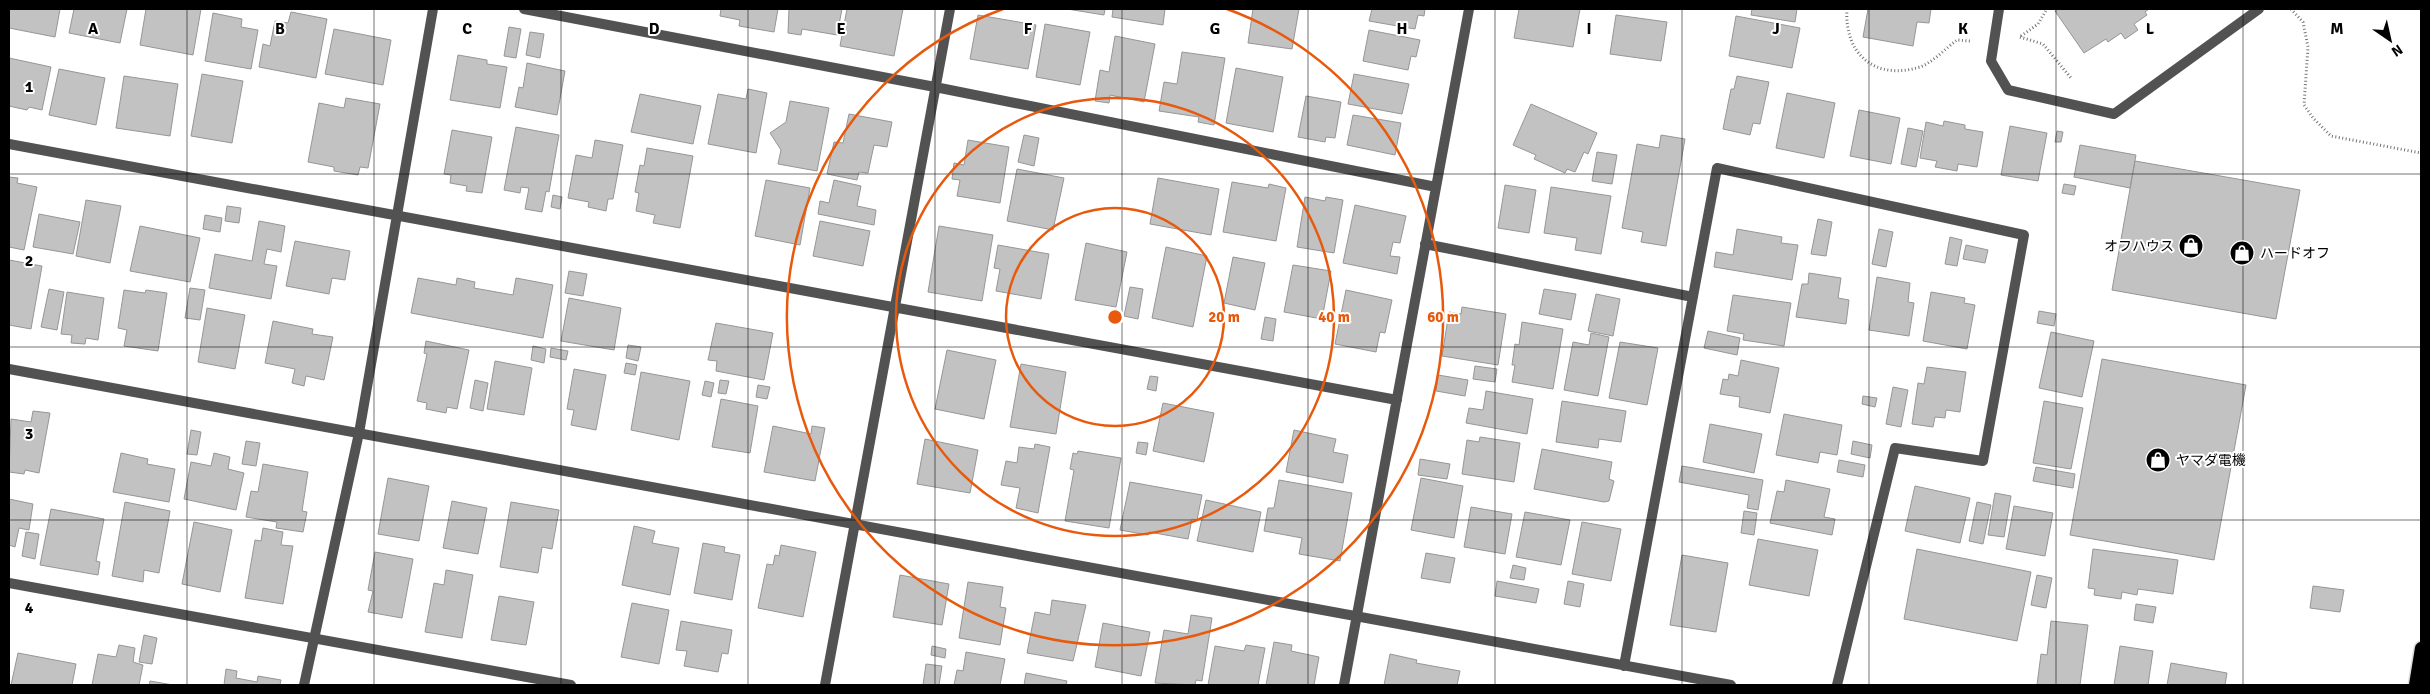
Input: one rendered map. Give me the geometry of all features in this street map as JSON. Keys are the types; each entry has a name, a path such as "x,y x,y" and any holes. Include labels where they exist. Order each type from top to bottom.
{"main road":[{"path":"2415,685 2421,648"}],"street":[{"path":"304,685 358,433 433,9"},
{"path":"524,9 935,87 1436,187"},
{"path":"825,685 950,9"},
{"path":"1344,685 1469,9"},
{"path":"1999,9 1991,61 2008,90 2114,114 2259,9"},
{"path":"9,144 1397,400"},
{"path":"1624,666 1717,168 2024,235 1983,461 1895,448 1837,685"},
{"path":"1425,244 1693,296"},
{"path":"9,369 1731,685"},
{"path":"9,583 571,685"}],"path":[{"path":"1847,9 1846,27 1852,46 1871,66 1898,70 1921,66 1957,40 2021,37 2043,44 2072,80 2079,79"},
{"path":"2021,37 2038,24 2047,9"},
{"path":"2291,9 2303,22 2308,47 2304,104 2313,118 2331,136 2421,153"}],"building":[{"path":"9,9 60,9 55,37 9,28"},
{"path":"74,9 127,9 120,43 69,33"},
{"path":"146,9 201,9 193,55 140,45"},
{"path":"721,9 778,9 774,32 739,26 740,20 720,16"},
{"path":"789,9 842,9 837,35 802,29 801,35 788,33"},
{"path":"847,9 903,9 894,56 840,46"},
{"path":"1067,9 1105,9 1104,15"},
{"path":"1113,9 1165,9 1163,25 1112,17"},
{"path":"1253,9 1299,9 1292,49 1248,43"},
{"path":"1372,9 1425,9 1424,16 1418,15 1415,29 1369,21"},
{"path":"1519,9 1580,9 1573,47 1514,38"},
{"path":"1752,9 1797,9 1795,22 1751,15"},
{"path":"1868,9 1931,9 1929,23 1917,22 1913,46 1863,37"},
{"path":"2058,9 2149,9 2145,12 2147,15 2134,24 2138,30 2125,39 2121,33 2108,42 2106,39 2084,53 2055,11"},
{"path":"291,12 327,19 316,78 259,67 263,44 270,46 275,21 288,23"},
{"path":"213,13 242,19 241,27 258,30 251,69 205,61"},
{"path":"978,15 1036,25 1028,69 970,59"},
{"path":"1616,15 1667,22 1661,61 1610,54"},
{"path":"1736,16 1800,28 1792,68 1729,56"},
{"path":"1045,24 1090,32 1080,85 1036,77"},
{"path":"509,27 521,29 516,58 504,56"},
{"path":"334,29 391,40 383,85 325,74"},
{"path":"1369,30 1420,40 1416,57 1411,56 1408,70 1363,61"},
{"path":"530,32 544,34 540,58 526,55"},
{"path":"1115,36 1155,44 1144,102 1110,95 1109,103 1095,101 1100,70 1109,72"},
{"path":"1182,52 1225,58 1214,125 1198,122 1199,117 1159,111 1164,82 1177,84"},
{"path":"458,55 487,60 487,64 507,67 500,108 450,100"},
{"path":"9,58 51,67 42,110 29,107 27,110 9,106"},
{"path":"527,63 565,71 557,115 515,107 519,87 523,88"},
{"path":"1236,68 1283,77 1273,132 1226,123"},
{"path":"59,69 105,78 96,125 49,115"},
{"path":"202,74 243,81 232,143 191,136"},
{"path":"1354,74 1409,84 1402,114 1348,104"},
{"path":"124,76 178,84 170,136 116,128"},
{"path":"1737,76 1769,82 1760,124 1753,123 1750,135 1723,129 1731,89 1734,89"},
{"path":"748,89 767,93 756,153 708,144 718,94 746,99"},
{"path":"1787,93 1835,103 1824,158 1776,148"},
{"path":"640,94 701,106 693,144 631,132"},
{"path":"1306,96 1341,102 1335,138 1326,137 1325,142 1298,137"},
{"path":"346,98 380,104 368,168 360,167 358,175 334,171 334,167 308,162 319,103 344,108"},
{"path":"790,101 829,108 817,171 778,164 781,150 770,133 786,122"},
{"path":"1531,104 1597,133 1588,154 1584,152 1575,172 1567,169 1565,173 1534,159 1536,155 1513,145"},
{"path":"1859,110 1900,118 1891,164 1850,156"},
{"path":"849,114 892,122 887,147 874,145 868,173 859,172 857,180 827,174 834,142 843,143"},
{"path":"1353,115 1401,123 1395,155 1347,145"},
{"path":"1944,121 1965,125 1965,129 1983,132 1977,167 1958,164 1957,171 1935,167 1937,161 1920,158 1926,122 1943,126"},
{"path":"2010,126 2047,133 2038,181 2001,175"},
{"path":"516,127 559,135 549,192 546,191 542,212 525,209 529,188 521,187 520,193 504,190"},
{"path":"1908,128 1923,131 1916,167 1901,164"},
{"path":"452,130 492,137 482,193 466,191 467,186 450,183 451,175 444,174"},
{"path":"2057,131 2063,132 2061,142 2055,142"},
{"path":"1024,135 1039,138 1034,166 1018,162"},
{"path":"1661,135 1685,139 1666,246 1641,242 1643,232 1622,228 1637,144 1659,148"},
{"path":"595,140 623,145 613,199 608,199 606,211 588,207 589,202 568,198 576,155 592,158"},
{"path":"968,140 1009,147 1000,203 957,196 960,180 952,179 954,163 964,165"},
{"path":"2080,145 2136,155 2130,188 2074,177"},
{"path":"647,148 693,156 680,228 653,223 655,215 636,211 639,193 635,192 640,165 644,166"},
{"path":"1597,152 1617,155 1612,184 1592,181"},
{"path":"2135,161 2300,190 2276,319 2112,290"},
{"path":"1017,169 1064,178 1053,230 1007,221"},
{"path":"9,177 18,178 17,183 37,187 24,250 9,247"},
{"path":"1158,178 1219,189 1211,235 1150,224"},
{"path":"766,180 810,188 800,245 755,236"},
{"path":"834,180 861,186 857,206 876,210 874,225 818,214 820,201 829,203"},
{"path":"1232,182 1268,188 1269,184 1286,188 1276,241 1223,232"},
{"path":"2064,184 2076,186 2074,195 2062,193"},
{"path":"1505,185 1536,190 1529,233 1498,228"},
{"path":"1551,187 1611,196 1601,254 1575,250 1577,238 1544,233"},
{"path":"553,195 562,197 560,209 551,207"},
{"path":"1305,197 1325,201 1326,197 1343,200 1334,253 1297,247"},
{"path":"86,200 121,206 110,263 76,256"},
{"path":"1355,205 1406,216 1400,243 1393,242 1390,256 1400,257 1397,274 1343,263"},
{"path":"227,206 241,208 239,223 225,221"},
{"path":"39,214 80,222 73,254 33,247"},
{"path":"205,215 222,218 220,232 203,229"},
{"path":"1818,219 1832,222 1826,256 1811,254"},
{"path":"259,221 285,226 281,252 267,249 264,264 277,266 271,299 209,288 215,254 252,261"},
{"path":"820,221 870,231 863,266 813,256"},
{"path":"140,226 200,238 190,282 130,271"},
{"path":"939,226 993,235 982,301 928,292"},
{"path":"1737,229 1782,237 1781,243 1798,245 1792,280 1714,267 1716,252 1733,255"},
{"path":"1879,229 1893,232 1886,267 1872,264"},
{"path":"1950,237 1962,240 1957,266 1945,264"},
{"path":"295,241 350,251 345,280 332,278 329,294 286,286"},
{"path":"1086,243 1127,252 1116,307 1075,300"},
{"path":"998,245 1049,254 1041,299 996,291 1000,269 994,268"},
{"path":"1966,245 1988,250 1985,263 1963,259"},
{"path":"1166,247 1207,256 1193,327 1152,318"},
{"path":"1233,257 1265,263 1255,310 1224,303"},
{"path":"9,260 42,266 31,329 9,325"},
{"path":"1293,265 1331,271 1322,319 1284,312"},
{"path":"569,271 587,274 583,296 565,293"},
{"path":"1809,273 1841,278 1838,298 1849,300 1846,324 1796,317 1802,284 1808,284"},
{"path":"1877,277 1910,283 1908,302 1914,303 1909,336 1869,330"},
{"path":"418,278 456,285 457,278 475,282 474,288 513,295 516,278 553,285 543,338 411,313"},
{"path":"1130,287 1143,289 1138,319 1124,316"},
{"path":"190,288 205,290 200,320 185,318"},
{"path":"49,289 64,292 57,330 41,327"},
{"path":"1544,289 1576,294 1571,320 1539,314"},
{"path":"124,290 145,293 146,290 167,293 158,351 124,346 127,330 118,328"},
{"path":"1346,290 1392,300 1385,333 1380,332 1376,352 1335,344"},
{"path":"67,292 104,298 98,340 86,338 85,344 71,343 72,335 61,334"},
{"path":"1931,292 1965,298 1964,303 1975,305 1967,349 1923,341"},
{"path":"1596,294 1620,299 1613,336 1588,331"},
{"path":"1733,295 1791,303 1784,346 1743,340 1744,334 1727,331"},
{"path":"569,298 621,308 614,350 561,341"},
{"path":"1462,307 1506,314 1498,365 1442,356 1449,312 1461,314"},
{"path":"207,308 245,315 235,369 198,362"},
{"path":"2039,311 2056,314 2054,326 2037,323"},
{"path":"1265,317 1276,319 1273,341 1261,339"},
{"path":"273,321 313,329 312,334 333,337 324,380 306,376 304,386 292,383 295,369 265,363"},
{"path":"1522,322 1563,329 1553,389 1512,382 1515,365 1512,365 1515,344 1519,345"},
{"path":"716,323 773,333 764,380 716,371 717,361 708,360"},
{"path":"1708,331 1740,338 1737,355 1704,348"},
{"path":"2051,332 2094,341 2082,397 2039,388"},
{"path":"1591,333 1609,337 1598,396 1564,390 1573,342 1589,345"},
{"path":"426,341 469,350 457,409 447,407 446,413 426,409 427,403 417,401 427,354 424,353"},
{"path":"1620,342 1658,348 1647,405 1609,398"},
{"path":"628,345 641,347 638,361 626,358"},
{"path":"533,346 546,349 544,363 531,360"},
{"path":"551,348 568,351 566,360 550,357"},
{"path":"947,350 996,360 984,419 935,409"},
{"name":"ヤマダ電機","path":"2102,359 2246,385 2214,560 2070,535"},
{"path":"1741,360 1779,368 1770,413 1739,407 1740,397 1720,394 1723,379 1728,380 1729,374 1738,376"},
{"path":"495,361 532,368 524,415 487,409"},
{"path":"626,363 637,365 635,375 624,373"},
{"path":"1021,364 1066,372 1056,434 1010,427"},
{"path":"1475,366 1497,369 1495,382 1473,379"},
{"path":"1927,367 1966,372 1960,412 1946,410 1945,418 1935,417 1933,427 1912,424 1918,383 1924,384"},
{"path":"574,369 606,375 596,430 571,425 574,410 567,409"},
{"path":"641,372 690,381 679,440 631,430"},
{"path":"1438,375 1468,380 1465,396 1436,391"},
{"path":"1150,376 1158,377 1156,391 1147,389"},
{"path":"475,380 488,383 483,411 470,408"},
{"path":"720,380 729,381 726,394 718,393"},
{"path":"705,381 714,383 711,397 702,395"},
{"path":"758,385 770,387 767,399 756,397"},
{"path":"1893,387 1908,390 1901,427 1886,424"},
{"path":"1486,391 1533,399 1527,434 1466,423 1469,408 1483,410"},
{"path":"1863,396 1877,398 1875,407 1862,404"},
{"path":"721,399 758,406 750,453 712,447"},
{"path":"1562,401 1626,411 1621,442 1599,439 1598,448 1556,442"},
{"path":"2044,401 2083,408 2071,469 2033,463"},
{"path":"1163,403 1214,413 1204,462 1153,451"},
{"path":"33,411 50,413 39,473 25,470 24,474 9,472 11,419 31,422"},
{"path":"1784,414 1842,425 1837,455 1820,452 1818,463 1776,455"},
{"path":"1710,424 1762,434 1754,473 1703,462"},
{"path":"773,426 811,434 812,426 825,428 815,481 764,472"},
{"path":"191,430 201,432 197,455 187,454"},
{"path":"1294,430 1336,439 1333,452 1348,455 1343,483 1286,472"},
{"path":"1480,437 1520,443 1514,482 1462,474 1467,440 1479,442"},
{"path":"925,439 978,450 970,493 917,484"},
{"path":"246,441 260,443 256,466 242,464"},
{"path":"1853,441 1872,445 1870,458 1851,454"},
{"path":"1138,442 1148,443 1146,455 1136,453"},
{"path":"1035,444 1050,447 1038,513 1016,508 1020,488 1001,485 1006,461 1017,463 1019,447 1034,449"},
{"path":"1542,449 1612,462 1609,479 1614,481 1609,501 1604,502 1534,489"},
{"path":"1078,451 1121,458 1109,528 1065,521 1074,470 1070,469 1073,453 1077,454"},
{"path":"121,453 148,459 147,464 175,469 169,502 113,492"},
{"path":"214,453 230,457 228,469 244,473 236,510 184,499 191,462 211,466"},
{"path":"1420,459 1450,464 1447,479 1418,475"},
{"path":"1839,460 1865,465 1863,477 1837,472"},
{"path":"263,464 308,472 302,511 307,512 303,532 276,528 277,522 246,517 251,491 258,492"},
{"path":"1682,466 1763,480 1758,510 1747,508 1749,495 1679,482"},
{"path":"2036,467 2075,474 2073,488 2033,481"},
{"path":"388,478 429,486 419,541 378,534"},
{"path":"1421,478 1463,486 1454,538 1411,530"},
{"path":"1279,480 1352,493 1340,561 1299,554 1302,538 1264,531 1268,508 1274,508"},
{"path":"1786,480 1830,489 1824,517 1835,519 1832,535 1770,523 1777,491 1784,492"},
{"path":"1130,482 1202,495 1197,520 1192,519 1188,539 1149,532 1148,535 1120,530"},
{"path":"1915,486 1970,498 1960,543 1905,531"},
{"path":"1995,493 2011,496 2004,537 1988,535"},
{"path":"9,499 33,504 29,530 19,528 15,547 9,545"},
{"path":"1206,500 1261,512 1253,552 1197,541"},
{"path":"452,501 487,508 478,554 443,548"},
{"path":"125,502 170,511 159,573 144,570 143,582 112,576"},
{"path":"511,502 559,510 552,549 542,547 538,573 500,567"},
{"path":"1977,502 1991,505 1983,544 1969,541"},
{"path":"2014,506 2053,513 2045,556 2006,549"},
{"path":"1471,507 1512,514 1505,554 1464,547"},
{"path":"51,509 104,519 96,561 100,562 98,575 40,565"},
{"path":"1744,511 1757,513 1754,535 1741,533"},
{"path":"1525,512 1570,520 1561,565 1516,557"},
{"path":"194,522 232,530 220,592 182,584"},
{"path":"1582,522 1621,529 1611,581 1572,574"},
{"path":"634,526 655,531 652,543 679,548 670,595 622,585"},
{"path":"263,528 283,532 281,545 293,546 283,604 245,598 255,540 261,541"},
{"path":"26,532 39,534 35,559 22,556"},
{"path":"1758,539 1818,550 1809,596 1749,585"},
{"path":"703,543 725,547 724,552 740,555 732,600 694,593"},
{"path":"781,545 816,552 803,617 758,608 767,564 773,565 775,555 779,556"},
{"path":"1917,549 2031,572 2017,641 1904,619"},
{"path":"2093,549 2178,560 2173,594 2138,589 2137,595 2122,592 2121,599 2094,595 2095,589 2088,588"},
{"path":"375,552 413,559 402,618 368,612 373,591 368,590"},
{"path":"1426,553 1455,558 1450,583 1421,578"},
{"path":"1682,555 1728,563 1716,632 1670,625"},
{"path":"1513,565 1526,568 1524,580 1510,578"},
{"path":"446,570 473,575 462,638 425,632 434,583 444,585"},
{"path":"900,575 949,584 942,625 893,617"},
{"path":"2037,575 2052,578 2046,608 2031,605"},
{"path":"1497,581 1539,589 1536,603 1495,596"},
{"path":"1568,581 1584,584 1580,607 1564,604"},
{"path":"968,582 1003,587 1000,607 1006,608 1000,645 959,638"},
{"path":"2313,586 2344,590 2340,612 2310,608"},
{"path":"499,596 534,602 526,645 491,640"},
{"path":"1052,600 1086,605 1073,661 1027,653 1035,612 1050,615"},
{"path":"632,603 669,610 659,664 621,657"},
{"path":"2136,604 2156,607 2153,623 2134,620"},
{"path":"1191,615 1212,618 1202,681 1196,680 1195,685 1155,683 1164,630 1188,634"},
{"path":"681,621 732,630 728,654 722,653 718,672 684,666 687,651 676,650"},
{"path":"2051,621 2088,625 2080,685 2037,685 2041,654 2047,655"},
{"path":"1103,623 1150,632 1141,676 1095,667"},
{"path":"144,635 157,638 152,664 139,662"},
{"path":"1274,642 1292,645 1291,651 1319,657 1314,685 1266,685"},
{"path":"119,645 135,648 133,662 143,665 139,685 92,685 98,654 116,657"},
{"path":"1246,645 1265,648 1258,685 1208,685 1215,646 1244,651"},
{"path":"932,646 946,649 945,658 931,655"},
{"path":"2120,646 2153,651 2148,685 2114,685"},
{"path":"966,652 1005,659 1000,685 954,685 957,670 963,671"},
{"path":"18,653 76,664 72,685 11,685"},
{"path":"1390,654 1417,660 1416,663 1460,671 1457,685 1384,685"},
{"path":"2171,663 2227,673 2225,685 2167,685"},
{"path":"926,664 942,666 939,685 923,685"},
{"path":"226,669 237,671 236,678 257,682 258,676 281,680 280,685 224,685"},
{"path":"1026,673 1067,681 1066,685 1024,685"},
{"path":"150,681 173,685 149,685"}],"place":[{"name":"オフハウス","path":"2191,246"},
{"name":"ハードオフ","path":"2242,253"},
{"name":"ヤマダ電機","path":"2158,460"}]}
